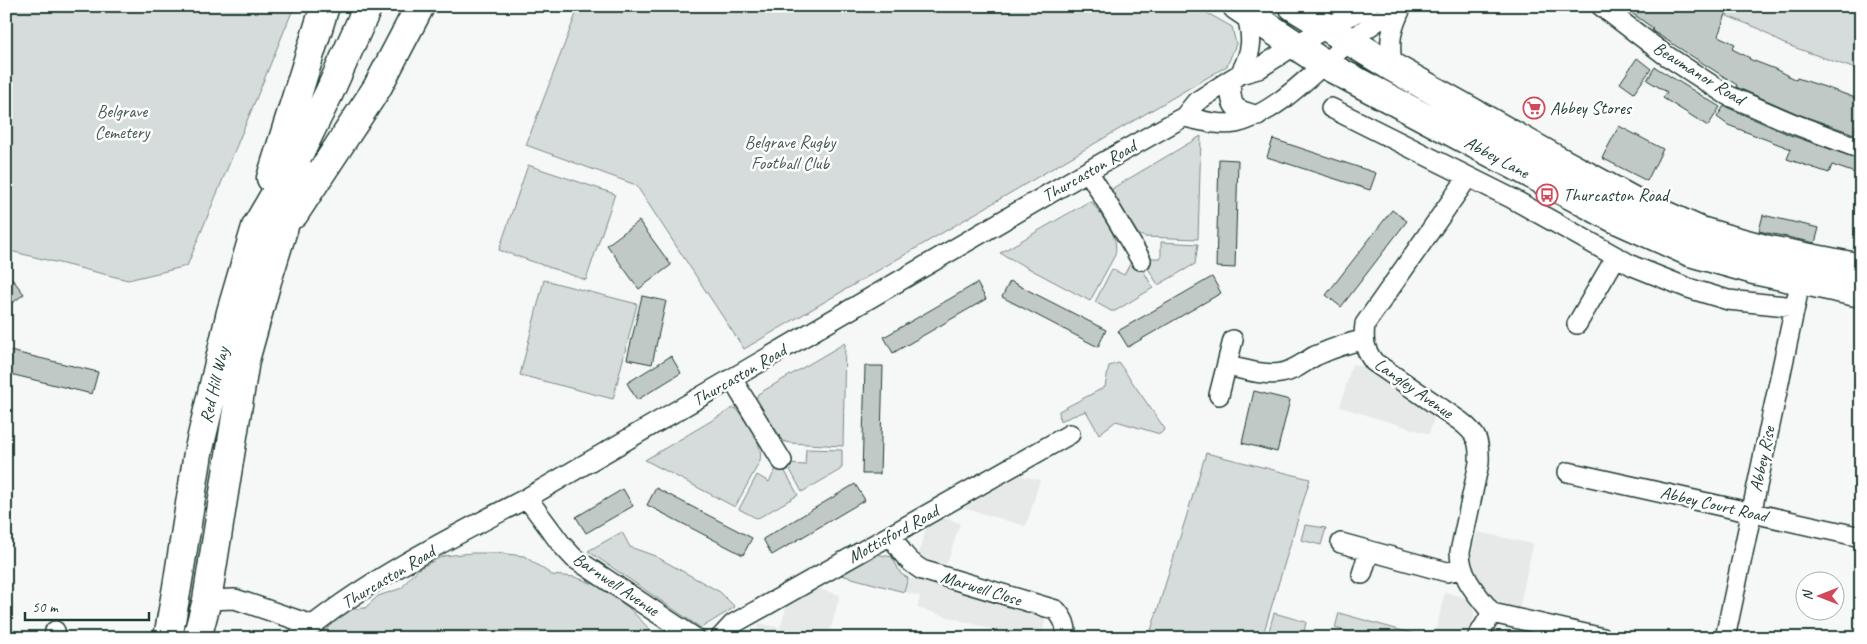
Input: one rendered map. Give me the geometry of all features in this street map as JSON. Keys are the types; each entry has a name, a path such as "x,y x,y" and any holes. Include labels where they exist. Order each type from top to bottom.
{"main road":[{"path":"268,231 325,6"},
{"name":"Red Hill Way","path":"168,638 198,453 231,312 268,231 302,146 329,93 368,6"},
{"path":"268,231 377,88 420,6"},
{"name":"Abbey Lane","path":"1292,6 1559,162 1633,201 1700,231 1769,250 1808,283"},
{"name":"Abbey Lane","path":"1242,9 1324,64 1612,217 1690,252 1808,283 1861,294"},
{"name":"Red Hill Way","path":"197,638 207,600 245,360 268,231"},
{"name":"Abbey Lane","path":"1808,283 1861,268"}],"street":[{"name":"Thurcaston Road","path":"297,638 357,592 469,528 527,498 1184,116 1196,102 1235,77 1258,69 1327,27 1368,6"},
{"path":"1184,116 1226,124 1237,123 1258,116 1350,41 1401,6"},
{"path":"1392,66 1389,42 1394,22 1401,6"},
{"name":"Beaumanor Road","path":"1601,6 1664,54 1727,95 1794,124 1861,149"},
{"path":"1242,9 1252,44 1248,60 1235,77 1231,100 1239,111 1258,116"},
{"path":"1331,108 1511,198 1633,266 1688,288 1728,300 1808,283"},
{"path":"1088,171 1141,260"},
{"name":"Langley Avenue","path":"1468,177 1365,324 1363,340 1366,352 1374,362 1460,421 1478,439 1480,450 1479,463 1460,552 1462,569 1474,590 1492,613"},
{"path":"1577,324 1616,257"},
{"name":"Abbey Rise","path":"1725,638 1750,512 1808,283"},
{"path":"1219,395 1233,340"},
{"path":"1227,366 1267,373 1280,373 1292,370 1333,348 1363,340"},
{"path":"732,379 782,462"},
{"name":"Mottisford Road","path":"720,638 733,624 1070,434"},
{"name":"Abbey Court Road","path":"1568,472 1861,537"},
{"name":"Barnwell Avenue","path":"527,498 561,544 574,558 695,638"},
{"name":"Marwell Close","path":"892,535 903,556 911,564 922,570 1056,610 1063,618 1066,626 1066,638"},
{"path":"1341,543 1447,572 1462,569"},
{"path":"1362,574 1369,551"},
{"path":"207,600 235,599 312,625"},
{"path":"1477,638 1492,613 1603,638"}],"shaded area":[{"path":"1615,6 1665,6 1651,30"},
{"path":"1352,364 1365,367 1435,415 1429,434 1340,407"},
{"path":"1020,475 1040,480 1026,526 963,508"},
{"path":"939,516 960,523 947,564 918,557 928,521"},
{"path":"1477,532 1533,544 1519,609 1503,604 1495,599 1477,579 1470,563"},
{"path":"908,578 1046,617 1041,638 1023,638 917,608 920,596 904,592"},
{"path":"816,588 840,595 828,638 816,638 806,635 805,638 755,638 759,623 780,628 787,605"},
{"path":"1445,592 1473,600 1474,618 1467,638 1434,638"}],"green space":[{"name":"Belgrave Cemetery","path":"6,6 294,7 187,266 128,280 6,250"},
{"name":"Belgrave Rugby Football Club","path":"579,6 1195,6 1232,27 1236,44 1227,66 744,349 636,185 526,145"},
{"path":"1730,6 1861,6 1861,71 1782,43 1760,29 1727,16"},
{"path":"1201,136 1198,239 1145,237 1138,234 1111,193 1113,188"},
{"path":"528,165 615,194 586,280 499,250"},
{"path":"1088,202 1092,202 1109,227 1113,234 1116,248 1115,255 1090,301 1000,253"},
{"path":"1161,242 1198,244 1195,264 1158,285 1142,258 1161,258"},
{"path":"1137,259 1153,288 1115,311 1111,311 1095,302 1112,269 1124,275 1131,262"},
{"path":"544,280 637,304 613,399 520,375"},
{"path":"845,343 843,446 783,441 756,399 758,394"},
{"path":"1119,363 1165,429 1160,434 1116,421 1099,434 1086,411 1060,421 1059,411 1105,387 1109,366"},
{"path":"733,408 737,409 754,434 761,454 760,461 735,507 645,460"},
{"path":"806,449 842,450 842,467 802,492 787,464 805,465"},
{"path":"1206,453 1310,479 1262,638 1149,637"},
{"path":"782,466 798,495 756,518 739,509 757,475 769,482 776,469"},
{"path":"1305,525 1326,528 1321,545 1301,540"},
{"path":"622,532 630,547 655,556 720,592 735,607 701,628 588,551"},
{"path":"472,553 524,556 552,575 575,577 599,586 629,608 658,638 324,638 322,635 337,617 352,609 365,608 378,596 402,588 420,568 443,556"},
{"path":"877,554 892,557 901,574 908,578 904,592 841,575"},
{"path":"1274,613 1306,622 1303,638 1267,638"},
{"path":"1339,613 1428,638 1369,638 1335,628"}],"building":[{"path":"1622,6 1729,6 1718,36 1735,44 1732,49 1749,59 1796,80 1797,78 1861,100 1861,113 1854,134 1798,114 1736,87 1737,85 1654,32 1653,28"},
{"path":"1637,58 1651,69 1634,93 1620,83"},
{"path":"1655,67 1720,107 1708,126 1663,98 1667,92 1647,80"},
{"path":"1724,106 1790,135 1861,160 1861,175 1832,165 1829,173 1787,159 1791,149 1728,125 1717,117"},
{"path":"1619,126 1663,149 1647,181 1602,158"},
{"path":"1273,139 1376,173 1370,190 1267,157"},
{"path":"1219,159 1238,160 1235,268 1216,267"},
{"path":"1392,210 1407,221 1341,307 1326,295"},
{"path":"1763,215 1819,228 1815,243 1759,231"},
{"path":"639,221 671,265 639,289 607,245"},
{"path":"6,271 24,294 6,308"},
{"path":"1212,277 1221,293 1128,347 1118,331"},
{"path":"1010,281 1106,330 1098,347 1002,297"},
{"path":"977,283 986,299 893,353 884,337"},
{"path":"642,296 666,301 652,364 627,359"},
{"path":"6,350 98,372 92,394 6,373"},
{"path":"671,356 681,373 637,400 627,383"},
{"path":"865,366 883,366 880,474 862,474"},
{"path":"1254,391 1290,400 1277,452 1242,443"},
{"path":"855,484 865,500 772,555 763,539"},
{"path":"656,488 752,538 743,555 647,505"},
{"path":"623,489 633,506 586,533 576,517"}],"place":[{"name":"Abbey Stores","path":"1534,108"},
{"name":"Thurcaston Road","path":"1547,195"}]}
